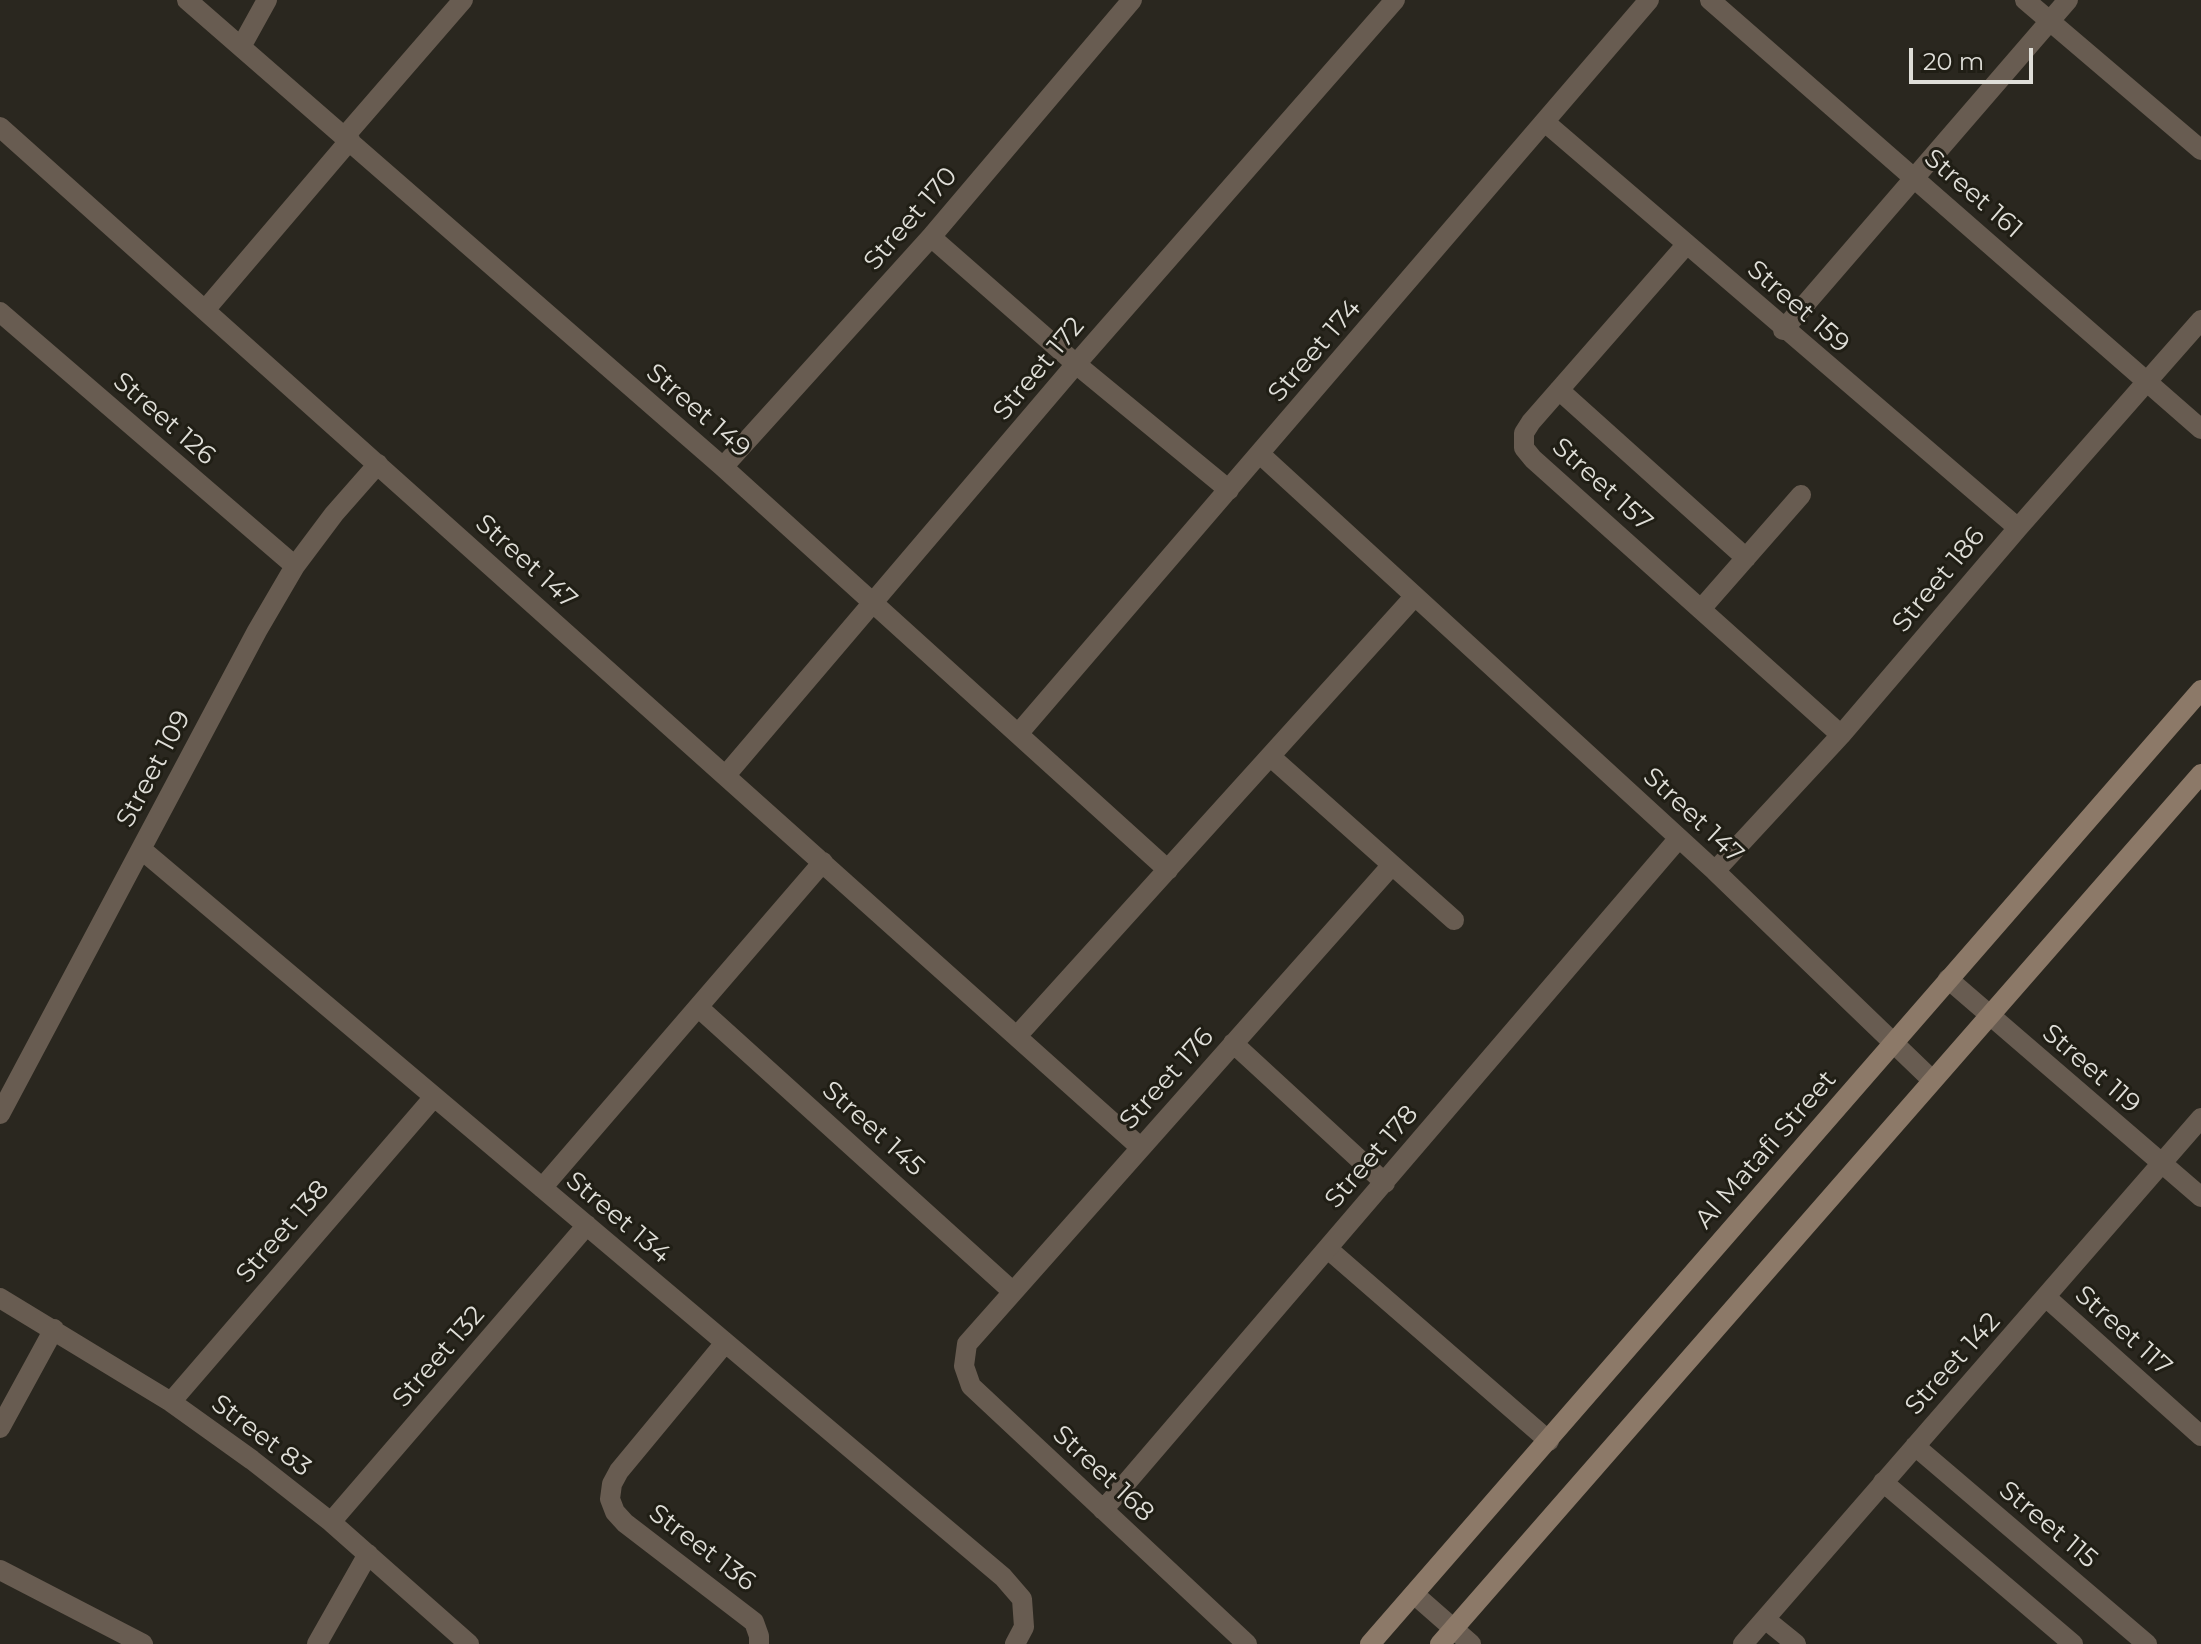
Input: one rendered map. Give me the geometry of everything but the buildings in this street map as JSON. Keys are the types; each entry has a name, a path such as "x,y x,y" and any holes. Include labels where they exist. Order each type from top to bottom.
{"street":[{"name":"Street 149","path":"187,0 723,467 1168,870"},
{"path":"241,47 267,0"},
{"path":"205,310 463,0"},
{"name":"Street 170","path":"723,467 931,237 1132,0"},
{"name":"Street 172","path":"726,775 1076,364 1395,0"},
{"name":"Street 174","path":"1018,734 1649,0"},
{"name":"Street 161","path":"1710,0 2201,429"},
{"path":"2025,0 2201,150"},
{"path":"1783,330 2068,0"},
{"name":"Street 159","path":"1546,123 1783,330 2018,528"},
{"name":"Street 147","path":"0,127 1140,1147"},
{"path":"931,237 1076,364 1229,490"},
{"name":"Street 157","path":"1686,245 1524,433 1524,448 1841,735"},
{"name":"Street 126","path":"0,312 295,566"},
{"name":"Street 186","path":"1715,871 1841,735 2201,320"},
{"path":"1559,390 1746,558"},
{"name":"Street 147","path":"1260,454 1715,871 1932,1080"},
{"name":"Street 109","path":"0,1114 6,1086 141,849 295,566 334,514 378,464"},
{"path":"1701,609 1801,495"},
{"path":"1017,1036 1414,597"},
{"name":"Al Matafi Street","path":"1370,1644 2201,690"},
{"path":"1271,757 1454,920"},
{"path":"1447,1637 2201,774"},
{"name":"Street 178","path":"1103,1510 1679,838"},
{"name":"Street 134","path":"141,849 1003,1577 1022,1599 1024,1627 1015,1644"},
{"path":"542,1188 823,862"},
{"name":"Street 176","path":"980,1327 1392,865"},
{"name":"Street 119","path":"1948,979 2201,1197"},
{"name":"Street 145","path":"698,1007 1012,1291"},
{"path":"1233,1043 1385,1183"},
{"name":"Street 138","path":"171,1402 434,1097"},
{"name":"Street 142","path":"1743,1644 2201,1118"},
{"name":"Street 132","path":"331,1522 587,1225"},
{"path":"1328,1249 1549,1441"},
{"name":"Street 83","path":"0,1298 171,1402 252,1460 331,1522 469,1644"},
{"name":"Street 117","path":"2047,1298 2201,1436"},
{"name":"Street 168","path":"980,1327 967,1344 964,1366 971,1386 1247,1644"},
{"path":"0,1428 54,1329"},
{"name":"Street 136","path":"725,1343 619,1471 612,1484 610,1499 615,1512 625,1523 754,1622 759,1644"},
{"name":"Street 115","path":"1915,1446 2147,1644"},
{"path":"1883,1482 2073,1644"},
{"path":"317,1644 368,1554"},
{"path":"0,1570 104,1635 143,1644"},
{"path":"1414,1594 1447,1637 1471,1644"},
{"path":"1765,1619 1796,1644"}]}
